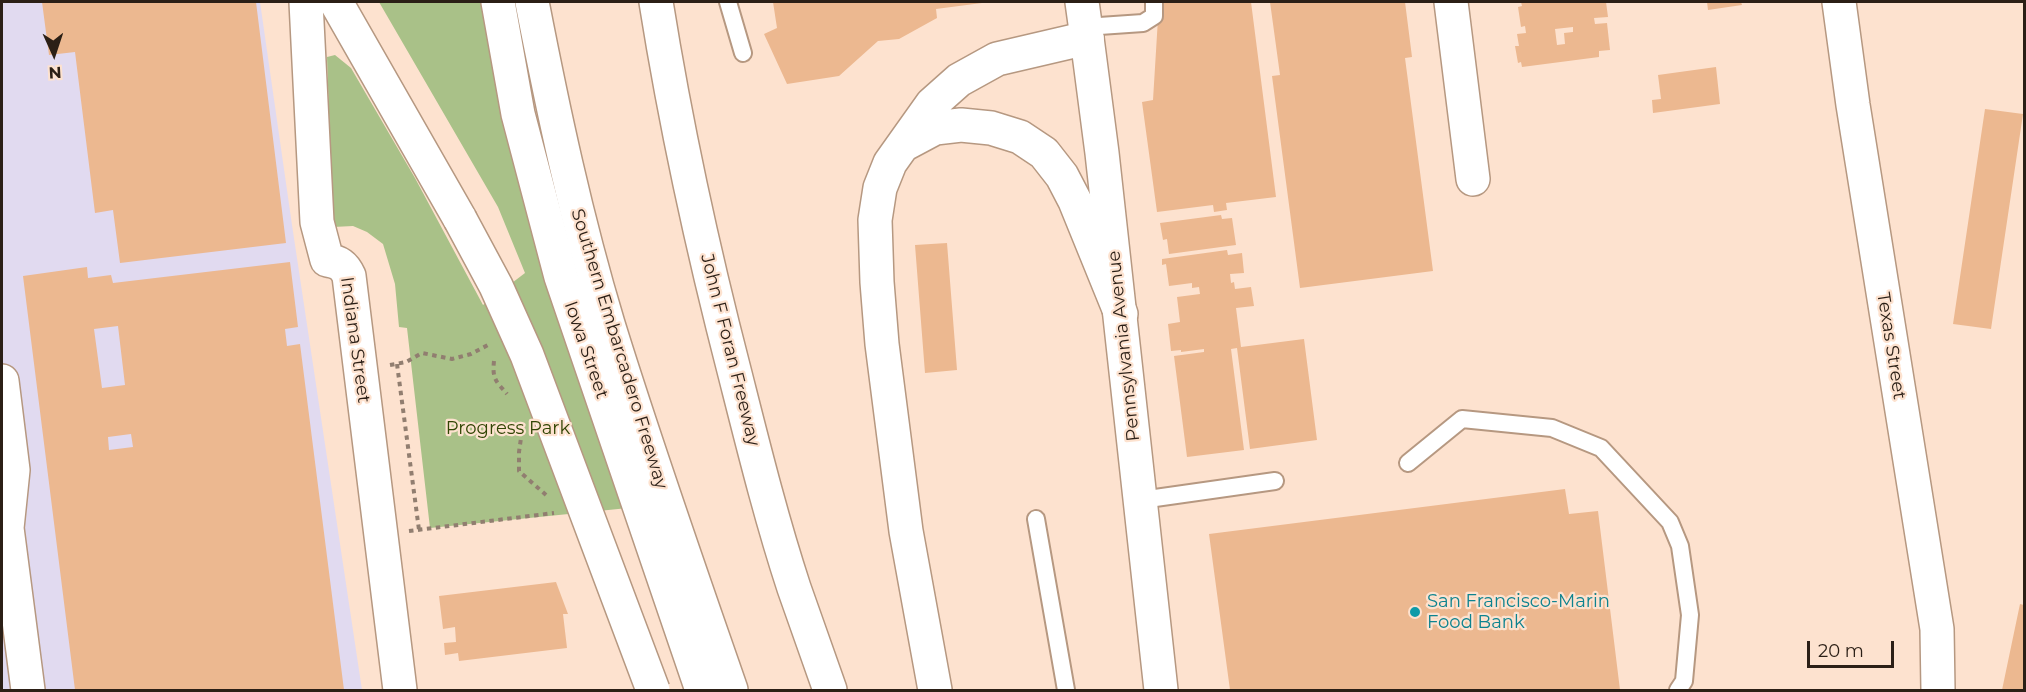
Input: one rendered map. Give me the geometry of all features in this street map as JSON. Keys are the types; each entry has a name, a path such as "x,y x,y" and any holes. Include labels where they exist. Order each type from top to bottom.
{"main road":[{"name":"Indiana Street","path":"306,2 317,222 327,260 337,262 344,267 349,276 400,690"},
{"path":"336,2 496,286 527,355 653,690"},
{"name":"Iowa Street","path":"498,2 518,114 561,278 702,690"},
{"name":"Southern Embarcadero Freeway","path":"532,2 573,196 608,323 644,438 731,690"},
{"name":"John F Foran Freeway","path":"657,2 666,62 688,173 721,321 753,445 794,586 830,690"},
{"path":"1450,2 1473,179"},
{"name":"Texas Street","path":"1839,2 1854,117 1937,629 1938,690"},
{"path":"935,690 906,531 882,344 875,220 880,188 890,163 932,104 960,80 997,59 1085,22"},
{"name":"Pennsylvania Avenue","path":"1085,22 1161,690"},
{"path":"904,145 935,128 961,125 991,128 1020,137 1044,153 1062,176 1075,201 1120,314"},
{"path":"2,381 13,470 4,528 28,690"}],"lane":[{"path":"728,2 743,53"},
{"path":"1085,22 1143,23 1154,16 1154,2"},
{"path":"1408,463 1462,419 1552,428 1601,448 1670,522 1680,546 1690,615 1684,681 1678,690"},
{"path":"1141,500 1275,481"},
{"path":"1036,519 1066,690"}],"path":[{"path":"361,372 406,362 422,353 452,359 471,354 492,343 494,363 492,373 496,383 512,399"},
{"path":"397,364 419,530"},
{"path":"520,422 522,430 519,471 544,494 552,497"},
{"path":"381,535 562,512"}],"shaded area":[{"path":"2,2 260,2 362,690 2,690"}],"green space":[{"name":"Progress Park","path":"379,2 498,2 628,508 430,528 407,328 399,327 395,284 383,244 367,232 353,226 333,227 327,57 335,55 351,68 415,178 483,305 525,273 498,207"}],"building":[{"path":"42,2 256,2 286,243 120,263 113,210 95,213 75,52 49,55"},
{"path":"773,2 982,3 936,9 937,18 899,39 878,41 839,76 787,84 764,34 777,28"},
{"path":"1159,2 1251,2 1276,197 1226,203 1227,210 1214,212 1213,205 1157,212 1142,102 1153,100"},
{"path":"1270,2 1405,2 1412,57 1405,58 1433,271 1300,288 1272,76 1280,75"},
{"path":"1521,2 1606,2 1608,17 1594,18 1595,24 1607,23 1610,50 1599,51 1599,57 1522,67 1521,62 1518,63 1515,46 1519,46 1517,34 1526,33 1525,26 1521,27 1518,7 1522,6","holes":["1573,27 1573,32 1564,33 1565,44 1557,45 1555,29"]},
{"path":"1707,2 1741,2 1742,5 1708,10"},
{"path":"1716,67 1720,104 1653,113 1652,100 1661,99 1658,75"},
{"path":"1985,109 2023,114 1991,329 1953,324"},
{"path":"1221,215 1222,219 1232,218 1236,245 1169,254 1167,239 1163,240 1160,223"},
{"path":"947,243 957,370 925,373 915,245"},
{"path":"1227,250 1228,255 1242,253 1244,273 1230,274 1231,283 1234,282 1235,289 1251,287 1254,306 1236,308 1241,347 1304,339 1317,440 1250,449 1237,348 1231,349 1244,450 1187,457 1174,356 1204,352 1204,349 1171,351 1168,324 1180,322 1177,297 1200,294 1199,287 1192,288 1192,283 1169,286 1166,264 1162,265 1162,259"},
{"path":"290,262 298,327 285,329 287,346 300,344 344,690 75,690 23,276 87,267 88,278 111,275 113,283","holes":["118,326 125,385 102,388 94,329","131,434 133,447 109,450 108,437"]},
{"name":"San Francisco-Marin Food Bank","path":"1565,489 1569,514 1598,511 1620,690 1230,690 1209,534"},
{"path":"556,582 568,614 563,614 567,648 459,661 458,653 445,655 444,643 456,642 455,627 443,629 439,596"},
{"path":"2020,604 2024,605 2024,690 2002,690"}],"place":[{"name":"San Francisco-Marin Food Bank","path":"1415,612"}]}
